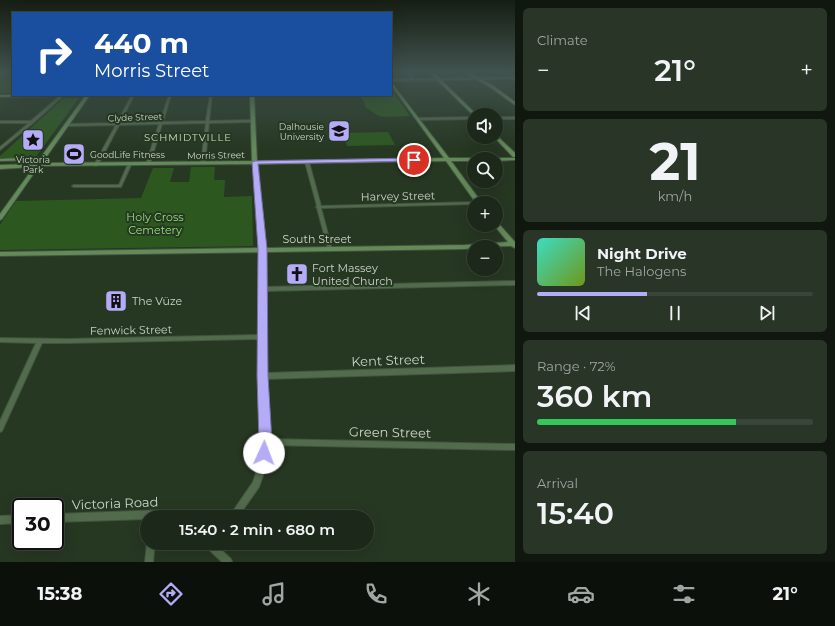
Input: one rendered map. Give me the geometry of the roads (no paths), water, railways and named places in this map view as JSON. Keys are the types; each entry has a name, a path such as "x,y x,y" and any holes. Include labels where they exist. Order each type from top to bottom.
{"street":[{"path":"0,149 60,97"},
{"path":"0,218 86,97"},
{"path":"96,165 132,97"},
{"path":"148,164 169,97"},
{"path":"203,163 211,97"},
{"path":"238,510 256,484 263,464 265,442 262,289 263,249 252,121 252,97"},
{"path":"399,97 417,119 474,196"},
{"path":"457,97 468,108"},
{"path":"506,97 515,104"},
{"path":"417,119 467,118"},
{"path":"503,118 515,118"},
{"name":"Clyde Street","path":"66,125 252,121"},
{"path":"0,122 32,122"},
{"path":"503,143 515,156"},
{"path":"0,160 43,158"},
{"name":"Morris Street","path":"38,165 129,165 255,161 308,162 515,159"},
{"path":"20,160 38,165"},
{"path":"308,162 318,207 330,249"},
{"path":"0,167 38,165"},
{"path":"74,186 120,186 129,165"},
{"name":"Harvey Street","path":"318,207 467,203"},
{"path":"503,232 514,245"},
{"name":"South Street","path":"0,254 190,252 263,249 465,247 514,245"},
{"path":"262,289 515,283"},
{"name":"Fenwick Street","path":"0,340 40,341 263,337"},
{"path":"0,429 40,341"},
{"name":"Kent Street","path":"263,376 515,368"},
{"name":"Green Street","path":"265,442 515,447"},
{"name":"Victoria Road","path":"64,518 140,516"},
{"path":"0,520 12,519"},
{"path":"149,562 150,550"},
{"path":"217,550 228,562"}],"place":[{"name":"Dalhousie University","path":"339,131"},
{"name":"Victoria Park","path":"33,140"},
{"name":"GoodLife Fitness","path":"74,154"},
{"name":"Fort Massey United Church","path":"297,274"},
{"name":"The Vüze","path":"116,301"}],"district":[{"name":"SCHMIDTVILLE","path":"188,137"}],"park label":[{"name":"Holy Cross Cemetery","path":"155,223"}]}
